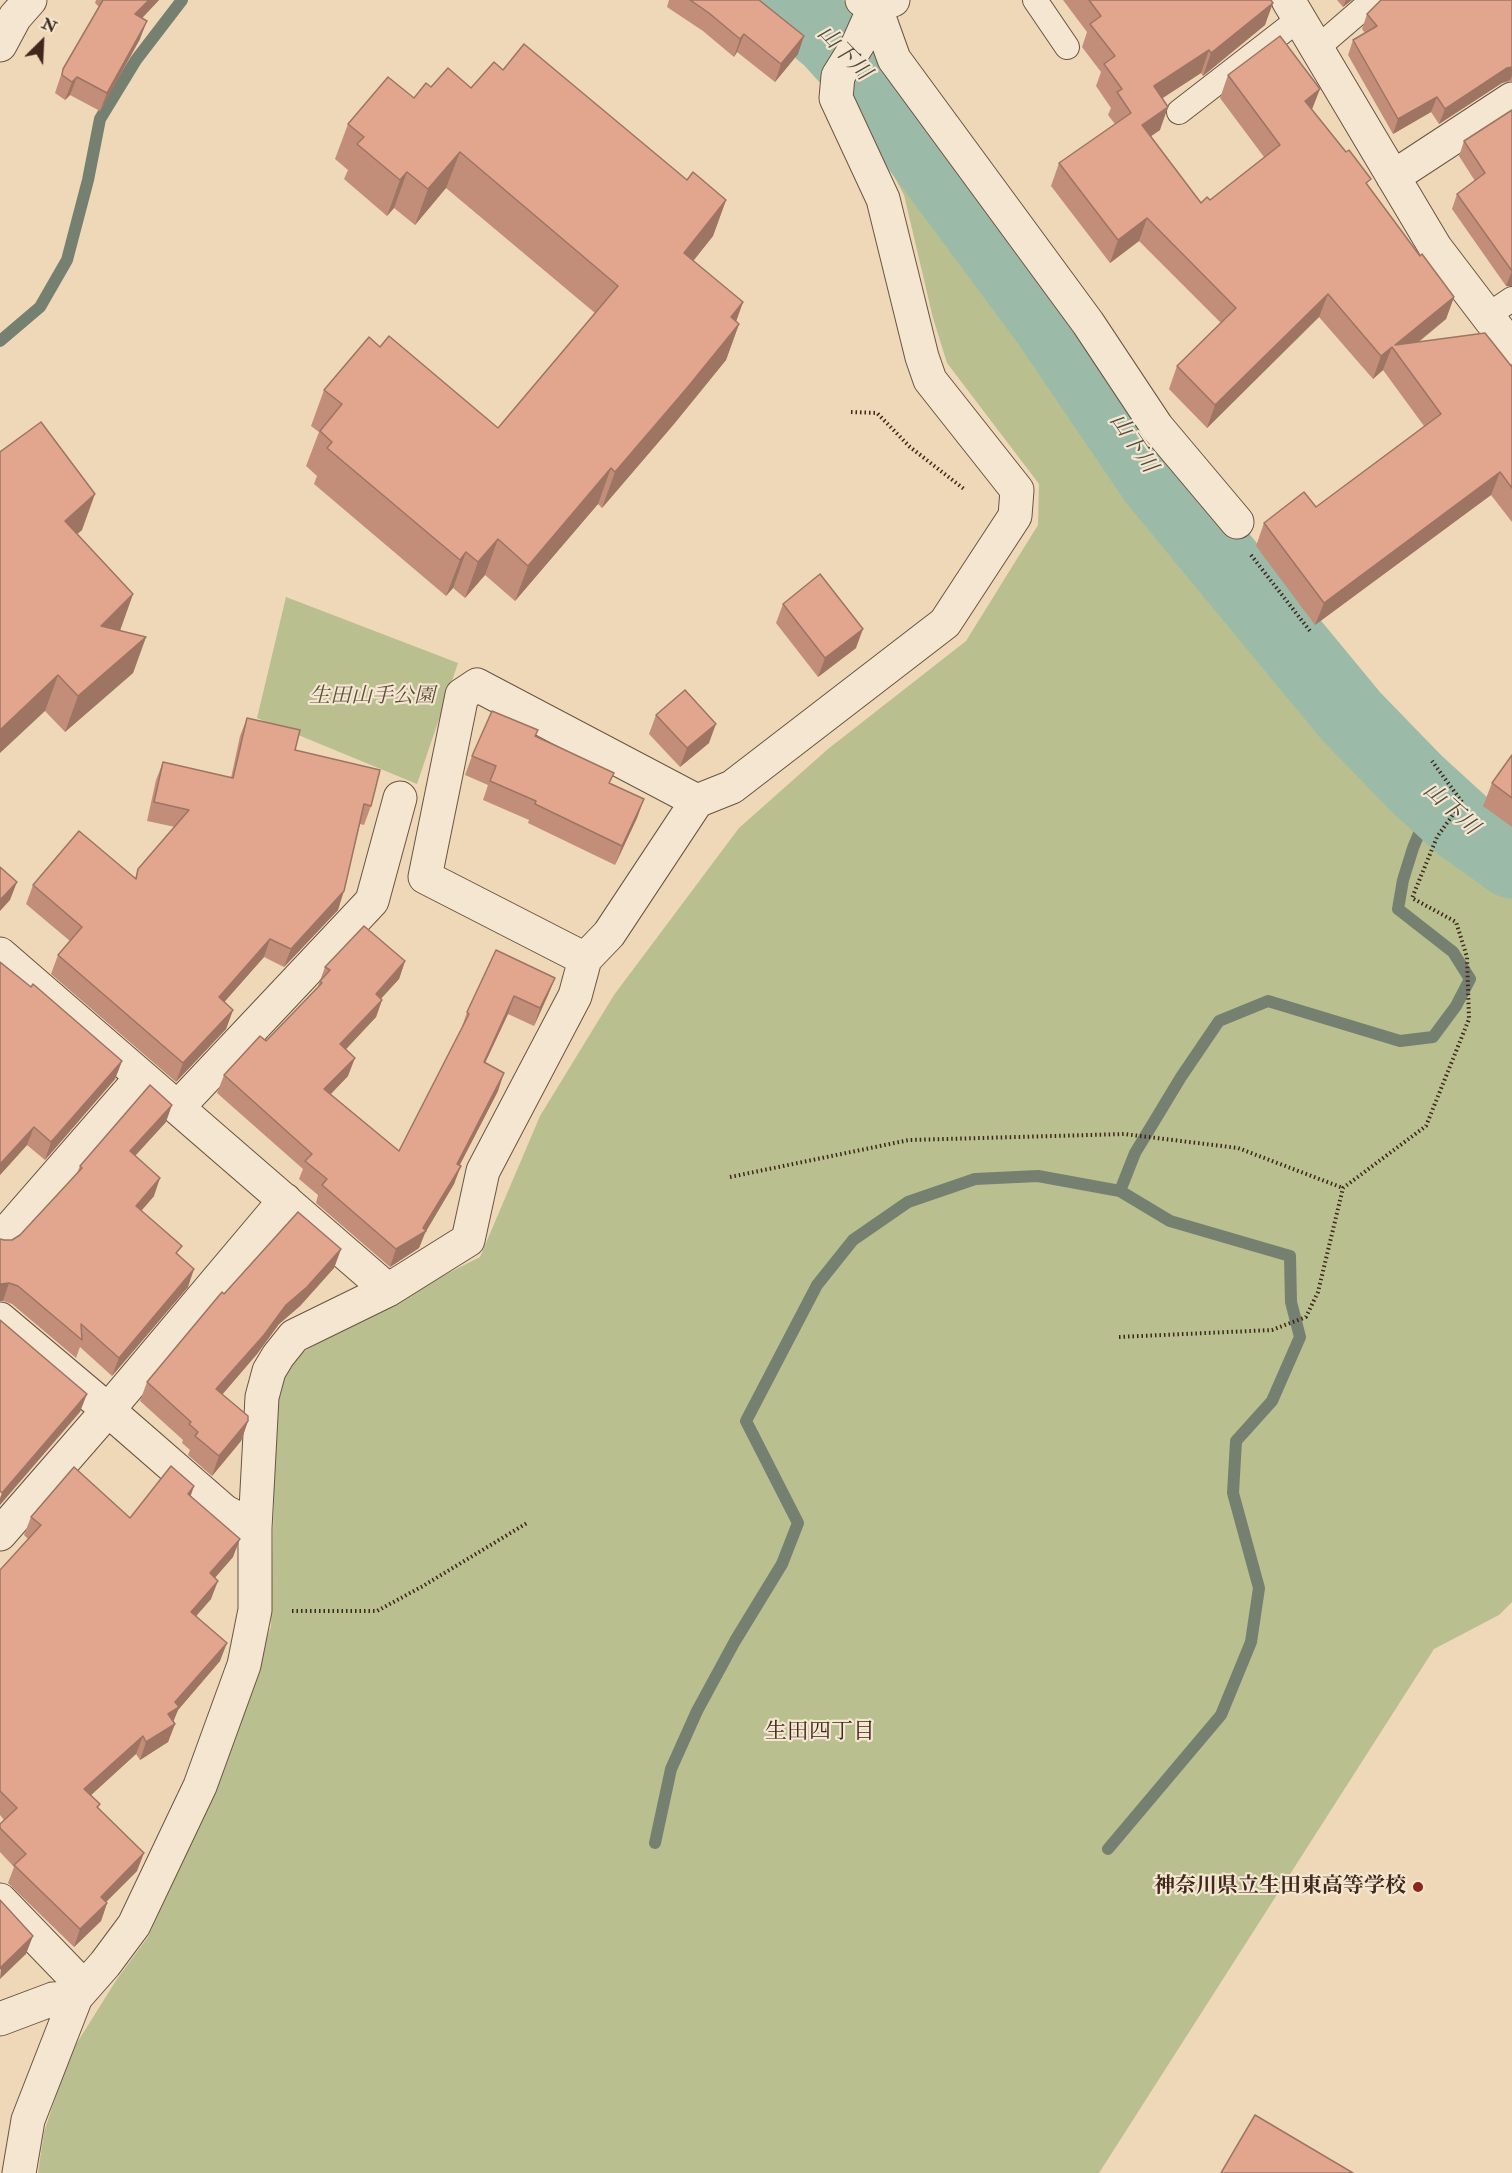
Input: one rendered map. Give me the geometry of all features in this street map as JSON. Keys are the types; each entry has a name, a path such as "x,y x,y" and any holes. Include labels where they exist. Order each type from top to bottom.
{"street":[{"path":"0,45 15,17 30,0"},
{"path":"19,2173 28,2120 80,1992 105,1965 134,1924 200,1786 244,1665 255,1610 255,1528 262,1397 269,1371 278,1356 294,1336 388,1290 468,1240 483,1171 575,996 585,959 609,934 697,801 732,787 945,623 1015,516 1017,490 930,380 922,357 883,199 836,98 838,76 858,44 877,2"},
{"path":"877,2 894,59 1088,323 1157,427 1237,522"},
{"path":"1293,9 1435,247 1499,307 1512,348"},
{"path":"1393,177 1512,99"},
{"path":"585,959 425,877 462,695 477,685 697,801"},
{"path":"178,1107 372,901 399,798"},
{"path":"0,954 388,1290"},
{"path":"0,1240 141,1078"},
{"path":"0,1534 285,1200"},
{"path":"0,1319 224,1511 255,1528"},
{"path":"0,1900 80,1992"},
{"path":"0,2019 80,1992"}],"lane":[{"path":"1035,0 1067,47"},
{"path":"1316,49 1373,0"},
{"path":"1179,112 1293,9"}],"path":[{"path":"851,412 877,413 910,447 968,492 1015,508"},
{"path":"1237,522 1243,544 1310,631"},
{"path":"1119,1337 1272,1330 1306,1317 1318,1292 1343,1188 1426,1126 1469,1019 1467,957 1456,922 1412,898 1437,837 1462,802 1432,761"},
{"path":"730,1177 909,1140 1124,1134 1238,1148 1343,1188"},
{"path":"255,1610 377,1611 527,1523"}],"green space":[{"path":"866,99 1013,304 1140,492 1337,725 1406,796 1462,842 1512,875 1512,1602 1499,1615 1434,1649 1099,2173 38,2173 44,2132 70,2054 117,1979 148,1937 214,1793 271,1626 276,1398 281,1377 296,1356 383,1306 480,1257 540,1116 614,995 739,828 828,749 966,641 1038,525 1039,484 947,363 933,318 904,195 858,109"},
{"name":"生田山手公園","path":"286,597 458,663 417,784 257,718"}],"building":[{"path":"103,0 149,0 135,14 147,21 107,93 77,77 72,82 62,75 63,69"},
{"path":"690,0 759,0 804,36 781,64 744,34 740,39"},
{"path":"1089,0 1271,0 1273,3 1211,53 1209,50 1154,86 1168,107 1142,125 1201,203 1207,197 1210,200 1280,145 1228,75 1280,36 1320,89 1305,101 1346,152 1349,150 1371,179 1366,183 1420,256 1422,254 1454,297 1395,345 1485,333 1512,367 1512,488 1500,472 1324,603 1264,523 1304,492 1316,507 1441,414 1392,347 1381,356 1328,294 1215,405 1177,366 1236,308 1147,218 1118,240 1059,163 1131,113 1117,92 1122,89 1104,64 1115,56 1090,24 1101,16"},
{"path":"1381,0 1512,0 1512,67 1507,68 1445,109 1437,97 1398,119 1353,40 1377,26 1367,14"},
{"path":"524,44 687,180 693,172 726,200 684,253 743,302 731,317 739,324 687,388 615,472 611,468 528,566 498,539 478,562 466,552 460,560 327,448 332,442 320,431 342,404 324,390 369,337 380,347 389,336 498,428 618,286 460,152 428,189 407,172 400,180 357,144 364,137 348,124 388,77 414,98 426,83 431,87 448,68 471,88 494,62 503,70"},
{"path":"1512,110 1512,271 1457,194 1485,173 1464,141"},
{"path":"41,422 95,494 65,521 133,594 101,626 146,637 78,696 58,675 0,730 0,452"},
{"path":"820,574 863,629 825,658 783,604"},
{"path":"685,690 716,724 687,748 656,715"},
{"path":"492,711 538,730 535,736 614,773 609,783 644,799 622,846 535,804 536,801 490,781 496,766 472,756"},
{"path":"247,718 300,730 295,750 380,770 371,806 364,804 344,891 291,949 270,939 219,997 233,1010 183,1063 58,955 82,927 33,885 79,831 136,879 138,869 189,810 154,802 163,762 233,778"},
{"path":"1512,755 1512,798 1492,783"},
{"path":"0,867 17,882 0,900"},
{"path":"364,926 405,961 376,994 382,1000 340,1044 355,1058 324,1089 399,1151 469,1014 467,1012 496,950 555,978 540,1008 514,996 484,1062 504,1073 457,1164 461,1166 423,1228 426,1231 396,1249 322,1185 327,1179 305,1161 312,1154 224,1075 260,1036 266,1041 322,983 320,981 330,970 325,967"},
{"path":"0,962 31,987 33,984 122,1061 51,1142 34,1127 0,1164"},
{"path":"150,1085 172,1105 130,1151 160,1178 136,1206 182,1246 176,1253 194,1269 119,1358 81,1324 82,1340 18,1286 9,1283 0,1284 0,1239 12,1240 20,1235 82,1168 80,1166"},
{"path":"298,1212 341,1249 307,1287 286,1305 264,1335 216,1389 248,1416 248,1421 219,1456 195,1436 198,1432 189,1424 191,1422 147,1382 222,1292 224,1294"},
{"path":"0,1320 87,1394 2,1493 0,1491"},
{"path":"171,1466 194,1486 188,1494 240,1539 210,1573 218,1581 191,1612 227,1643 175,1702 179,1707 168,1714 175,1724 146,1742 143,1736 84,1789 100,1804 97,1807 144,1853 101,1897 107,1903 80,1929 14,1865 26,1854 0,1828 0,1824 17,1808 0,1791 0,1570 41,1525 31,1517 74,1467 130,1518"},
{"path":"0,1900 33,1936 0,1969"},
{"path":"1255,2115 1353,2173 1221,2173"}],"waterway":[{"path":"0,341 40,307 67,260 88,180 100,119 136,60 182,0"},
{"name":"山下川","path":"785,0 830,38 875,88 1048,321 1156,480 1351,716 1417,784 1463,826 1512,861"},
{"path":"1108,1849 1221,1715 1251,1642 1259,1588 1233,1493 1236,1441 1272,1401 1300,1337 1291,1302 1290,1256 1170,1221 1120,1191 1135,1153 1181,1077 1219,1021 1268,1001 1400,1041 1433,1037 1456,1006 1470,979 1453,952 1398,909 1403,880 1413,848 1425,819 1437,803"},
{"path":"655,1843 671,1769 697,1711 735,1641 782,1564 798,1523 746,1421 817,1285 853,1240 908,1202 975,1179 1038,1176 1120,1191"}],"place":[{"name":"神奈川県立生田東高等学校","path":"1418,1887"}],"district":[{"name":"生田四丁目","path":"820,1733"}]}
